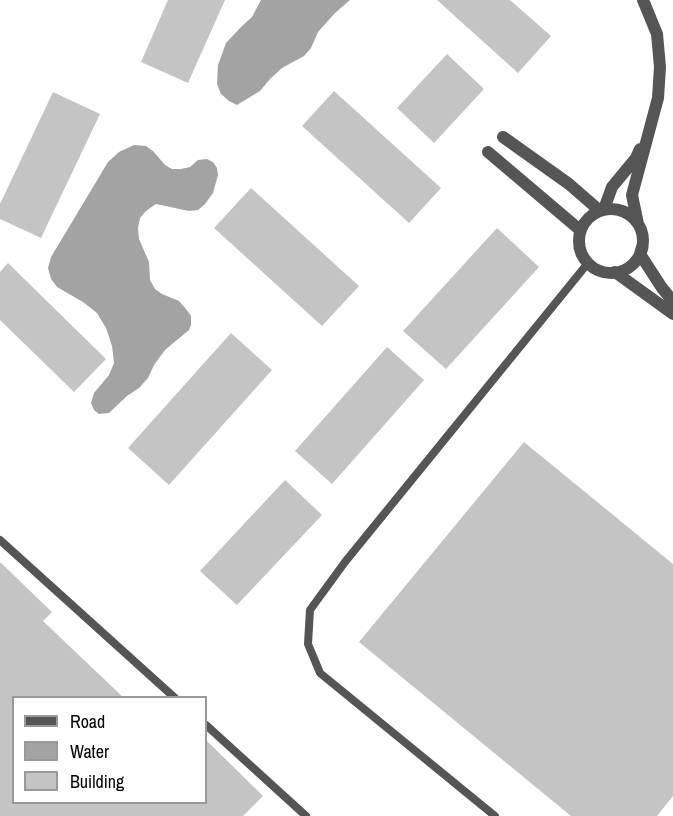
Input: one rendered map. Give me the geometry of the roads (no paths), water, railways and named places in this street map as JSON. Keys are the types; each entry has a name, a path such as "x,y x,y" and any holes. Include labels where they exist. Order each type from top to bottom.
{"street":[{"path":"643,0 657,34 660,67 658,98 632,195 642,233 643,242 640,254 673,301"},
{"path":"602,210 612,187 636,158 648,135"},
{"path":"503,137 602,210"},
{"path":"488,152 580,230"},
{"path":"638,224 629,215 617,209 602,210 588,218 580,230 581,253 588,263 600,271 615,272 626,269 634,262 643,242"},
{"path":"615,272 673,314"}],"lane":[{"path":"495,816 320,673 308,644 310,610 345,562 588,263"},
{"path":"0,540 173,696"},
{"path":"207,726 306,816"}],"water":[{"path":"261,0 350,0 318,32 311,48 304,56 282,68 260,91 237,105 221,94 217,84 218,65 226,43 252,17"},
{"path":"134,145 146,146 172,169 190,167 198,160 207,159 213,162 218,175 213,193 198,210 189,211 156,204 140,218 139,239 149,262 150,280 155,289 179,301 191,316 191,325 189,330 165,350 139,388 109,413 99,414 91,403 94,393 109,375 114,363 112,346 106,328 97,313 57,287 51,279 48,268 51,257 108,162 119,152"}]}
